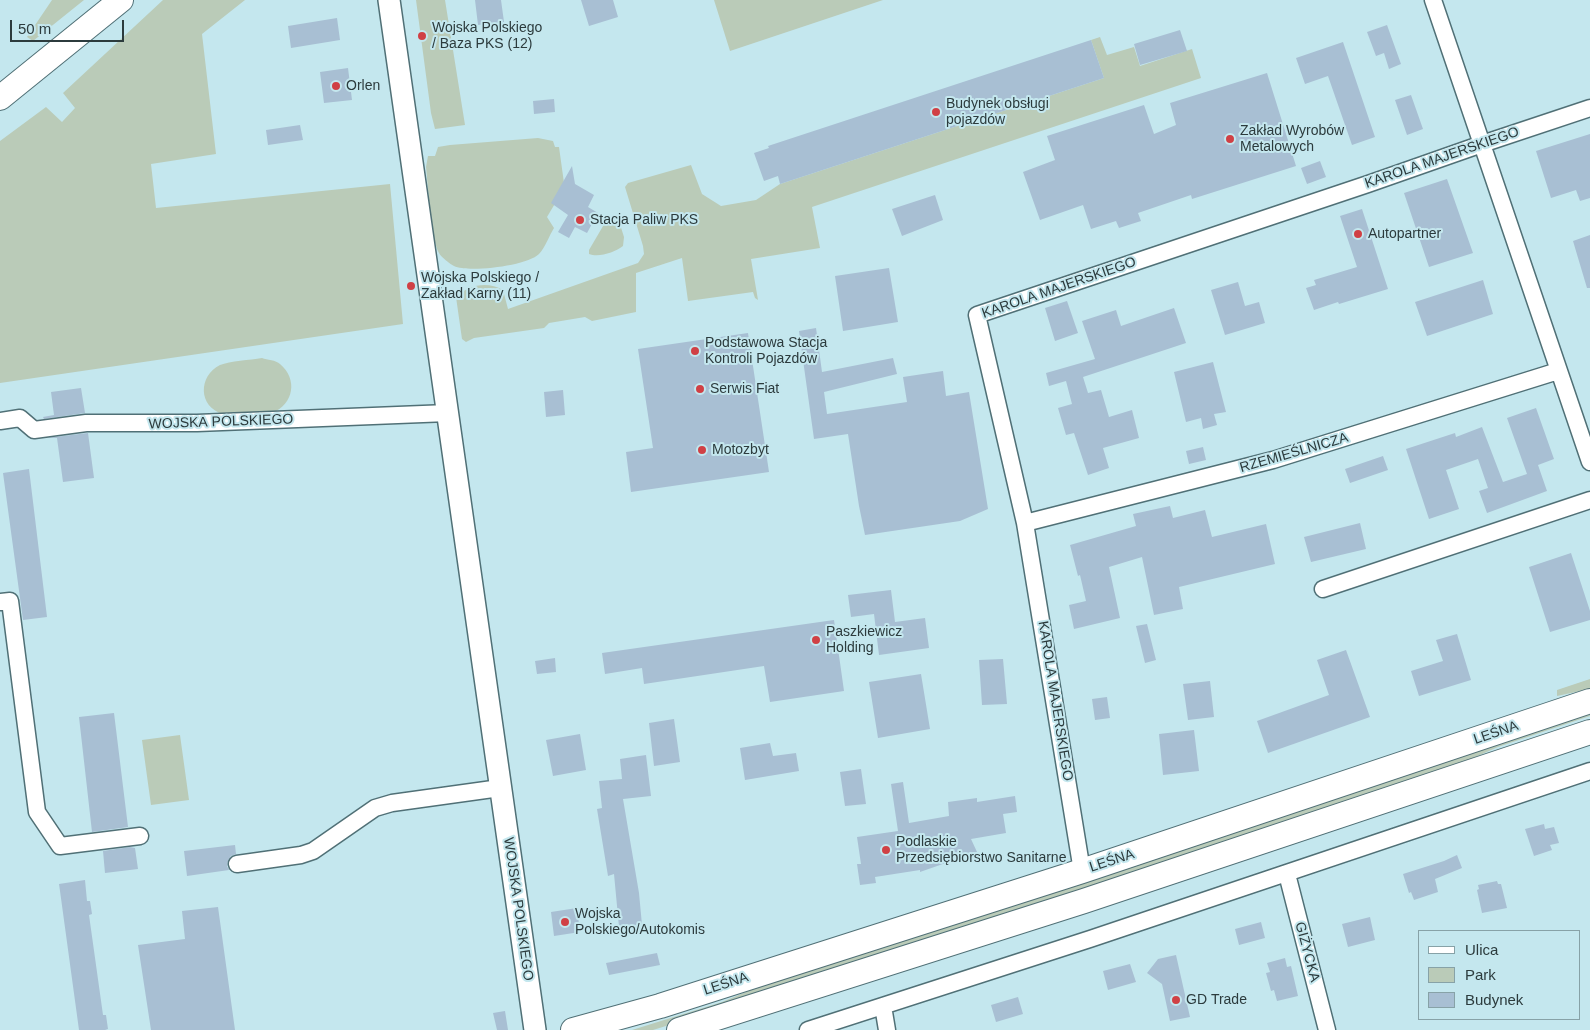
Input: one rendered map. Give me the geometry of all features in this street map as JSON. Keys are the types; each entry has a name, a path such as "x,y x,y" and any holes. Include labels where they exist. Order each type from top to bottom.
{"main road":[{"path":"0,98 121,0"},
{"name":"LEŚNA","path":"573,1030 660,1006 1082,870 1590,702"},
{"name":"LEŚNA","path":"679,1030 1084,901 1590,732"}],"street":[{"name":"WOJSKA POLSKIEGO","path":"389,0 535,1030"},
{"path":"1433,0 1590,462"},
{"name":"KAROLA MAJERSKIEGO","path":"1082,870 1025,523 977,315 1590,108"},
{"name":"RZEMIEŚLNICZA","path":"1025,523 1273,460 1558,371"},
{"name":"WOJSKA POLSKIEGO","path":"0,421 20,418 34,430 86,423 197,423 448,412"},
{"path":"1323,590 1590,500"},
{"path":"0,602 10,601 38,812 60,846 140,836"},
{"path":"808,1030 1287,874 1590,771"},
{"path":"237,864 301,855 313,851 376,808 500,788"},
{"name":"GIŻYCKA","path":"1287,874 1327,1030"},
{"path":"883,1006 887,1030"}],"green space":[{"path":"52,0 84,0 33,41 27,37"},
{"path":"163,0 245,0 202,34 216,154 151,164 156,208 390,184 403,324 0,383 0,141 46,107 62,122 75,108 63,93"},
{"path":"416,0 445,0 465,125 435,129 431,113"},
{"path":"714,0 883,0 730,51"},
{"path":"1100,37 1107,55 1134,47 1140,66 1192,49 1201,78 812,207 820,248 751,259 758,300 753,292 688,301 682,258 636,273 636,312 592,321 585,317 549,323 544,328 474,338 466,342 462,339 456,297 472,287 485,285 503,290 508,309 638,263 644,254 643,246 625,187 628,183 691,165 702,194 721,206 756,200 780,184 1104,78 1091,40"},
{"path":"538,138 553,141 555,147 559,147 564,183 566,185 547,217 554,228 539,254 523,262 497,267 472,269 450,264 439,253 436,246 430,212 426,167 428,156 435,156 438,147 450,145"},
{"path":"618,218 624,237 623,246 607,254 589,254 589,250 606,221"},
{"path":"262,358 278,363 286,370 291,384 291,391 285,404 272,413 231,415 223,414 209,405 204,391 208,376 213,370 224,364"},
{"path":"1590,679 1590,689 1557,696 1557,690"},
{"path":"1590,711 1590,716 1498,747 1437,774 708,1013 653,1030 632,1030 722,1002 787,975"},
{"path":"180,735 189,800 151,805 142,740"}],"building":[{"path":"475,0 501,0 504,22 478,25"},
{"path":"581,0 613,0 618,17 589,26"},
{"path":"337,18 340,40 291,48 288,26"},
{"path":"1387,25 1401,64 1389,69 1384,53 1376,56 1367,32"},
{"path":"1180,30 1187,51 1140,65 1134,44"},
{"name":"Budynek obsługi pojazdów","path":"1091,40 1104,78 780,184 778,176 764,181 754,153 769,148 768,146"},
{"path":"1343,42 1375,137 1352,145 1328,76 1305,84 1296,58"},
{"name":"Orlen","path":"348,68 352,100 324,103 320,72"},
{"path":"1267,73 1296,166 1192,199 1191,195 1138,213 1141,221 1119,228 1116,221 1091,229 1083,205 1040,220 1023,172 1055,160 1047,136 1144,105 1154,134 1176,125 1170,103"},
{"path":"1411,95 1423,129 1407,135 1395,100"},
{"path":"554,99 555,112 534,114 533,101"},
{"path":"300,125 303,140 268,145 266,130"},
{"path":"1590,134 1590,198 1580,201 1576,190 1551,198 1536,151"},
{"path":"1320,161 1326,177 1307,184 1301,168"},
{"path":"572,166 575,184 594,195 588,207 598,213 587,233 575,227 569,238 558,232 568,215 551,203"},
{"path":"1447,179 1473,253 1429,267 1404,193"},
{"path":"935,195 943,220 902,236 892,209"},
{"path":"1362,209 1388,289 1314,310 1306,288 1316,285 1314,280 1357,267 1340,216"},
{"path":"1590,235 1590,288 1587,288 1573,241"},
{"path":"889,268 898,322 843,331 835,276"},
{"path":"1483,280 1493,314 1427,336 1415,302"},
{"path":"1238,282 1245,306 1259,302 1265,323 1225,335 1211,290"},
{"path":"1067,301 1078,333 1055,341 1045,308"},
{"path":"1174,308 1186,343 1083,377 1088,393 1101,390 1109,417 1132,410 1139,438 1103,448 1109,468 1088,475 1074,433 1066,435 1058,408 1072,404 1066,381 1049,386 1046,373 1095,359 1082,321 1116,310 1121,326"},
{"path":"816,328 822,372 893,358 897,374 824,392 827,414 907,402 903,377 943,371 946,396 969,392 988,509 960,521 865,535 848,434 814,439 799,331"},
{"path":"748,333 769,472 631,492 626,452 653,448 638,349"},
{"path":"1213,362 1226,412 1214,414 1217,425 1203,429 1201,418 1186,422 1174,372"},
{"path":"81,388 85,413 44,419 43,417 54,415 51,392"},
{"path":"563,390 565,415 546,417 544,392"},
{"path":"1536,408 1554,459 1538,465 1547,491 1487,513 1479,491 1488,488 1478,459 1446,470 1459,509 1429,519 1406,449 1455,433 1456,437 1482,427 1503,482 1527,474 1507,418"},
{"path":"88,433 94,478 63,482 57,438 46,438"},
{"path":"1203,447 1206,460 1189,464 1186,451"},
{"path":"1383,456 1388,470 1350,483 1345,469"},
{"path":"29,469 47,617 23,620 3,473"},
{"path":"1170,506 1173,518 1205,510 1212,537 1266,524 1275,564 1179,587 1183,609 1154,615 1142,557 1109,567 1120,618 1074,629 1069,605 1086,601 1070,545 1136,526 1133,514"},
{"path":"1360,523 1366,549 1311,562 1304,537"},
{"path":"1571,553 1590,611 1590,620 1550,632 1529,567"},
{"path":"891,590 895,622 925,618 929,648 879,655 874,614 851,617 848,595"},
{"path":"834,620 844,691 770,702 764,666 644,684 642,668 605,674 602,653"},
{"path":"1147,624 1156,660 1145,663 1136,626"},
{"path":"1457,634 1471,680 1419,696 1411,671 1443,661 1436,640"},
{"path":"1346,650 1370,717 1268,753 1257,721 1329,695 1317,660"},
{"path":"555,658 556,672 537,674 535,661"},
{"path":"1003,659 1007,704 982,705 979,660"},
{"path":"921,674 930,729 878,738 869,682"},
{"path":"1210,681 1214,717 1188,720 1183,684"},
{"path":"1107,697 1110,718 1095,720 1092,699"},
{"path":"114,713 128,827 92,832 79,717"},
{"path":"674,719 680,762 654,766 649,723"},
{"path":"1194,730 1199,771 1163,775 1159,734"},
{"path":"580,734 586,770 553,776 546,740"},
{"path":"770,743 773,756 796,753 799,771 745,780 740,748"},
{"path":"646,755 651,796 623,799 639,893 642,925 619,927 614,874 608,876 597,809 602,808 599,781 622,779 620,759"},
{"path":"861,769 866,804 845,806 840,772"},
{"path":"903,782 909,823 949,816 948,802 977,798 977,802 1015,796 1017,812 1003,814 1006,833 971,839 977,852 920,872 920,870 875,877 876,883 860,885 857,864 861,864 857,837 898,831 891,784"},
{"path":"1544,824 1545,829 1554,827 1559,843 1550,845 1552,850 1534,856 1525,829"},
{"path":"235,845 236,854 231,856 228,861 227,866 229,870 187,876 184,851"},
{"path":"135,848 138,869 105,873 103,851"},
{"path":"1457,855 1462,868 1435,879 1438,892 1414,900 1411,892 1409,893 1403,874"},
{"path":"85,880 87,901 90,901 92,914 89,915 103,1015 106,1015 108,1029 105,1030 79,1030 59,884"},
{"path":"1497,881 1498,884 1501,884 1507,908 1482,913 1477,890 1479,889 1478,885"},
{"path":"218,907 235,1030 151,1030 138,945 185,939 182,911"},
{"name":"Wojska Polskiego/Autokomis","path":"577,908 580,932 554,936 551,912"},
{"path":"1370,917 1375,940 1348,947 1342,924"},
{"path":"1261,922 1265,938 1239,945 1235,929"},
{"path":"657,953 660,965 609,975 606,963"},
{"name":"GD Trade","path":"1176,955 1190,1017 1170,1021 1162,984 1147,973 1158,959"},
{"path":"1285,958 1287,967 1291,966 1298,996 1277,1001 1274,990 1271,991 1266,973 1270,972 1267,963"},
{"path":"1130,964 1136,982 1108,990 1103,971"},
{"path":"1018,997 1023,1014 996,1022 991,1005"},
{"path":"505,1011 508,1030 497,1030 493,1013"}],"place":[{"name":"Wojska Polskiego / Baza PKS (12)","path":"422,36"},
{"name":"Orlen","path":"336,86"},
{"name":"Budynek obsługi pojazdów","path":"936,112"},
{"name":"Zakład Wyrobów Metalowych","path":"1230,139"},
{"name":"Stacja Paliw PKS","path":"580,220"},
{"name":"Autopartner","path":"1358,234"},
{"name":"Wojska Polskiego / Zakład Karny (11)","path":"411,286"},
{"name":"Podstawowa Stacja Kontroli Pojazdów","path":"695,351"},
{"name":"Serwis Fiat","path":"700,389"},
{"name":"Motozbyt","path":"702,450"},
{"name":"Paszkiewicz Holding","path":"816,640"},
{"name":"Podlaskie Przedsiębiorstwo Sanitarne","path":"886,850"},
{"name":"Wojska Polskiego/Autokomis","path":"565,922"},
{"name":"GD Trade","path":"1176,1000"}]}
